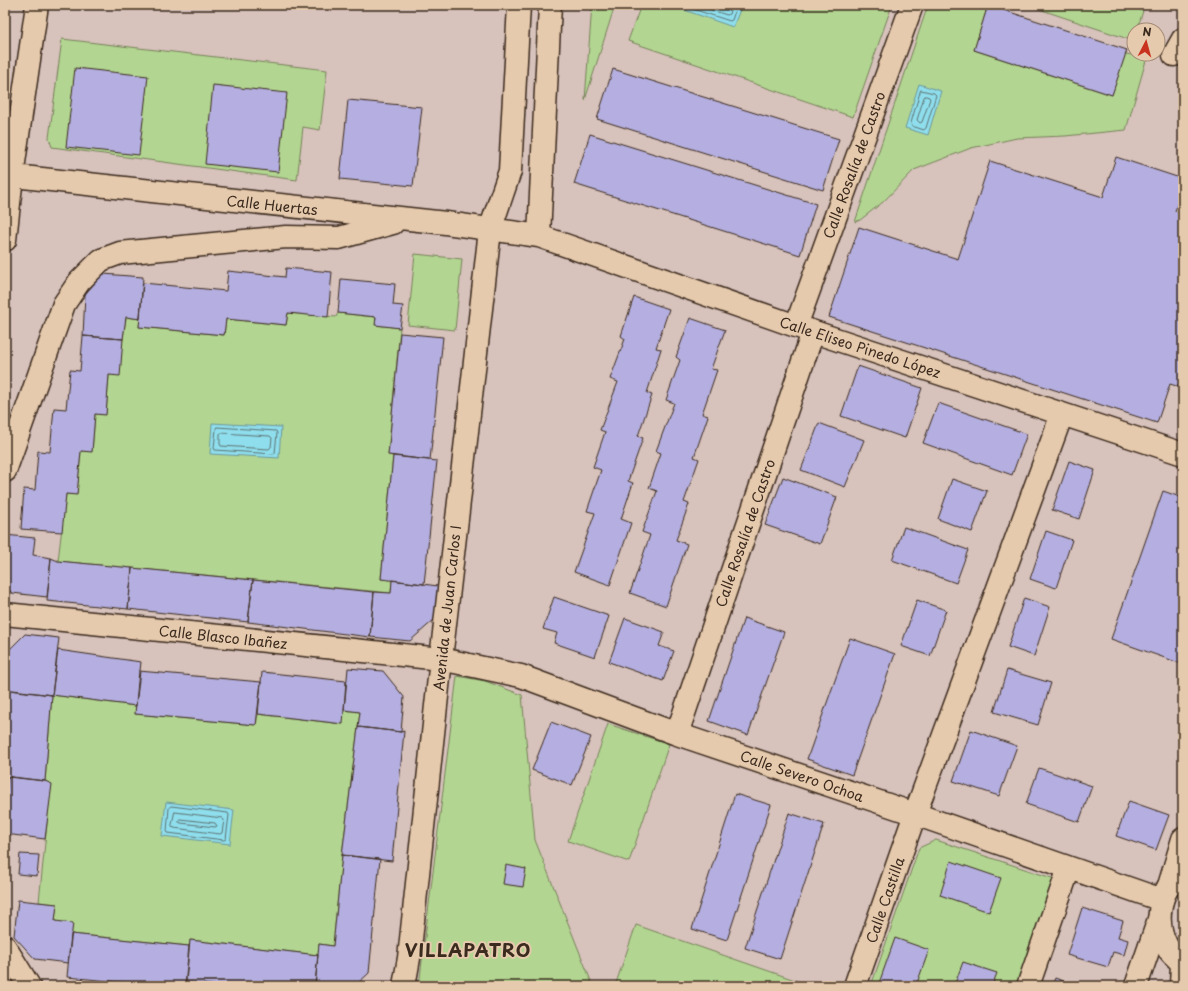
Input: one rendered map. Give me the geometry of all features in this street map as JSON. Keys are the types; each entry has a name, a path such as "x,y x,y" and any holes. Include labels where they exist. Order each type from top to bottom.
{"street":[{"path":"5,240 8,176 37,5"},
{"name":"Avenida de Juan Carlos I","path":"404,986 409,958 441,659 490,230 510,171 519,5"},
{"path":"539,236 550,5"},
{"name":"Calle Rosalía de Castro","path":"677,734 804,329 912,5"},
{"name":"Calle Huertas","path":"8,176 446,224 539,236"},
{"path":"5,471 64,304 79,282 101,260 120,253 286,237 339,238 405,220"},
{"name":"Calle Eliseo Pinedo López","path":"539,236 804,329 1183,454"},
{"name":"Calle Castilla","path":"855,986 915,814 1062,414"},
{"name":"Calle Blasco Ibañez","path":"5,614 441,659"},
{"name":"Calle Severo Ochoa","path":"441,659 521,676 677,734 915,814 1069,868 1168,895"},
{"path":"1136,986 1168,895 1183,839"},
{"path":"1028,986 1069,868"},
{"path":"1168,895 1162,936 1170,951 1183,963 1181,986"},
{"path":"5,947 29,986"}],"green space":[{"path":"592,5 615,5 585,100"},
{"path":"641,5 892,5 853,117 628,41"},
{"path":"928,5 988,5 974,50 1112,95 1125,54 1126,62 1146,62 1126,130 1065,136 1017,138 971,148 914,170 883,202 860,220 855,222"},
{"path":"1027,5 1124,5 1143,11 1140,22 1126,22 1126,38"},
{"path":"62,39 327,70 320,130 303,127 297,180 52,147 49,138"},
{"path":"415,254 462,259 455,330 408,325"},
{"path":"288,313 336,317 338,313 376,317 376,325 400,328 388,455 393,456 381,579 392,580 391,593 58,561 66,494 77,494 81,451 92,451 95,414 106,414 109,375 123,339 126,317 140,319 139,327 224,335 226,319 286,325"},
{"path":"457,676 485,681 522,695 535,840 593,986 419,986"},
{"path":"52,695 136,706 135,714 256,725 258,714 342,724 344,710 360,712 342,855 333,946 319,944 318,955 190,940 189,946 71,934 55,921 57,904 39,902 51,784 45,781"},
{"path":"608,724 669,744 629,862 568,841"},
{"path":"936,840 1052,878 1055,882 1019,986 871,986 919,848"},
{"path":"636,925 812,986 615,986"}],"water":[{"path":"670,5 742,5 733,27"},
{"path":"919,84 941,91 928,135 905,128"},
{"path":"212,423 281,427 279,458 210,454"},
{"path":"166,802 234,810 230,844 162,836"}],"building":[{"path":"988,5 1126,50 1126,53 1112,95 974,50"},
{"path":"75,68 148,76 139,155 66,147"},
{"path":"613,69 839,139 823,190 597,119"},
{"path":"213,85 287,93 278,172 205,164"},
{"path":"348,100 422,107 413,186 340,179"},
{"path":"590,134 816,204 800,255 574,184"},
{"path":"1116,157 1183,179 1183,188 1175,211 1183,214 1183,388 1170,384 1157,423 829,317 859,227 958,259 990,161 1103,197"},
{"path":"286,268 332,272 328,317 288,313 286,325 226,319 224,335 139,327 143,283 226,291 228,271 285,277"},
{"path":"103,274 143,277 140,319 126,317 123,339 83,336 85,294"},
{"path":"341,279 395,284 393,305 403,306 400,328 375,325 376,317 338,313"},
{"path":"634,297 669,309 656,348 661,349 647,393 652,395 638,436 643,438 628,481 633,483 621,519 631,523 610,585 574,572 595,513 587,511 601,470 593,467 605,432 600,430 618,382 610,379 625,339 621,336"},
{"path":"690,318 725,330 711,369 717,370 702,414 708,416 694,457 699,459 684,502 689,504 676,540 687,544 666,606 630,593 650,535 642,532 657,491 649,488 661,453 656,451 674,403 666,400 680,360 676,357"},
{"path":"400,333 443,337 430,460 388,455"},
{"path":"83,336 123,339 120,376 109,375 106,415 95,414 92,452 81,451 77,495 66,494 62,532 21,529 24,489 35,490 38,451 50,452 54,408 66,409 70,370 80,371"},
{"path":"858,366 922,388 905,438 841,416"},
{"path":"938,403 1027,434 1012,475 923,443"},
{"path":"819,423 864,440 845,487 801,470"},
{"path":"393,456 437,461 424,584 381,579"},
{"path":"1069,461 1095,470 1079,519 1052,510"},
{"path":"783,477 837,497 820,544 765,525"},
{"path":"952,479 987,491 972,532 938,519"},
{"path":"1163,491 1183,498 1182,664 1111,639"},
{"path":"904,527 968,550 956,583 892,560"},
{"path":"1046,531 1072,540 1056,588 1030,579"},
{"path":"5,535 35,538 33,555 51,558 47,597 12,593 5,586"},
{"path":"51,558 58,561 132,568 128,609 47,601"},
{"path":"132,568 253,580 248,622 128,609"},
{"path":"253,580 374,592 370,637 248,622"},
{"path":"392,580 438,586 435,619 410,641 370,637 374,592 391,593"},
{"path":"554,597 609,616 595,657 554,643 557,633 543,629"},
{"path":"1024,598 1050,607 1034,656 1008,647"},
{"path":"917,600 946,610 930,656 901,646"},
{"path":"625,618 664,632 659,646 674,651 663,681 609,662"},
{"path":"744,618 784,632 748,735 709,721"},
{"path":"25,634 59,638 52,695 5,689 5,654"},
{"path":"850,638 895,654 852,775 807,759"},
{"path":"58,650 141,662 136,706 52,695"},
{"path":"348,668 383,671 404,697 401,732 358,727 360,712 344,710"},
{"path":"1007,670 1051,683 1038,725 994,712"},
{"path":"139,671 261,682 256,725 135,714"},
{"path":"262,672 346,681 343,724 258,714"},
{"path":"8,690 52,695 45,781 5,776 5,714"},
{"path":"551,722 591,737 572,785 532,770"},
{"path":"358,727 401,732 404,731 392,861 342,855"},
{"path":"971,730 1017,746 999,796 953,781"},
{"path":"1039,768 1092,786 1079,822 1026,804"},
{"path":"8,777 45,781 52,784 45,839 5,834 5,803"},
{"path":"735,794 771,805 727,940 692,929"},
{"path":"1129,801 1169,815 1156,850 1116,836"},
{"path":"789,813 824,824 780,959 745,948"},
{"path":"20,854 39,855 37,876 18,874"},
{"path":"342,855 380,859 369,973 355,986 315,985 319,944 333,946"},
{"path":"951,861 1001,878 989,912 940,895"},
{"path":"506,865 526,869 523,887 503,884"},
{"path":"18,900 57,904 55,921 73,923 68,963 35,959 14,936"},
{"path":"1082,908 1123,921 1118,937 1128,940 1124,955 1113,952 1108,967 1067,955"},
{"path":"71,934 189,946 185,986 162,986 67,977"},
{"path":"895,938 929,950 916,986 878,986"},
{"path":"190,940 318,955 315,986 220,986 186,982"},
{"path":"963,962 997,973 992,986 954,986"},
{"path":"1055,978 1077,986 1052,986"}],"district":[{"name":"VILLAPATRO","path":"468,949"}]}
